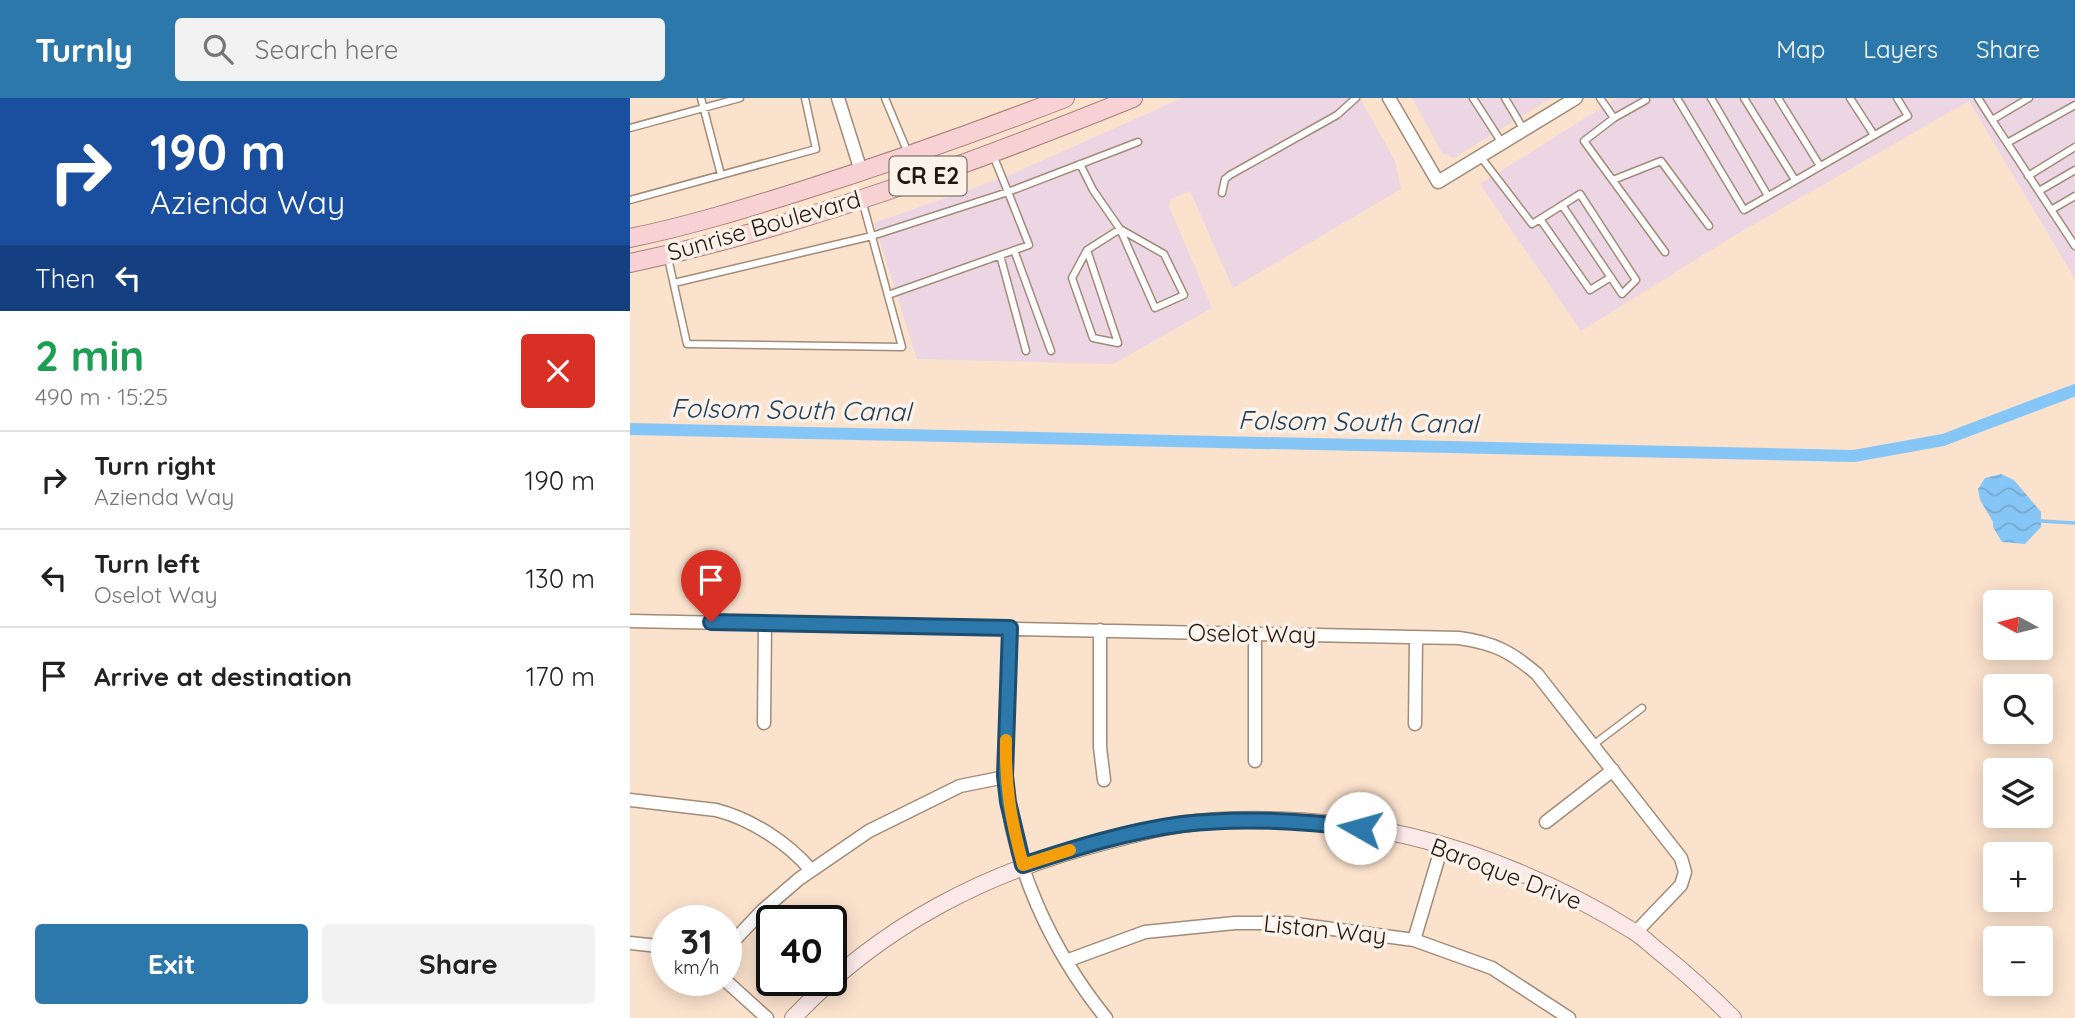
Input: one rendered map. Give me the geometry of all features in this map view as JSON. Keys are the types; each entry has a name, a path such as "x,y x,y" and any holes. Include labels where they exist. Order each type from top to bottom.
{"main road":[{"name":"Sunrise Boulevard","path":"630,238 664,232 861,172 1065,98"},
{"name":"Sunrise Boulevard","path":"630,263 718,242 869,195 992,153 1133,98"},
{"path":"869,195 887,180 975,148 982,143 990,127"},
{"path":"718,242 729,227 848,193 855,187 861,172"}],"street":[{"path":"838,98 861,172"},
{"path":"1389,98 1438,182 1576,98"},
{"name":"Oselot Way","path":"630,621 1100,629 1416,638 1477,641 1497,646 1516,656 1537,674 1681,858 1685,872 1681,885 1636,932"},
{"path":"764,723 765,624"},
{"path":"1010,628 1005,776 1008,802 1023,865 1046,923 1066,961 1081,987 1106,1018"},
{"path":"1100,629 1100,747 1104,780"},
{"path":"1255,634 1255,761"},
{"path":"1415,724 1416,638"},
{"path":"1546,822 1613,770"},
{"path":"742,932 763,910 811,870 869,831 960,786 1005,776"},
{"path":"630,800 730,813 790,849 811,870"},
{"name":"Baroque Drive","path":"793,1018 836,976 912,919 1023,865 1065,851 1141,832 1184,824 1222,822 1320,823 1380,831 1441,846 1532,879 1590,906 1636,932 1701,986 1732,1018"},
{"path":"1414,940 1441,846"},
{"name":"Listan Way","path":"1066,961 1145,932 1235,923 1288,923 1414,940 1492,968 1569,1018"},
{"path":"630,943 651,945"},
{"path":"742,995 767,1018"}],"lane":[{"path":"701,98 721,174"},
{"path":"630,128 740,98"},
{"path":"630,200 817,149 805,98"},
{"path":"885,98 908,155"},
{"path":"1222,193 1225,179 1230,175 1337,116 1356,98"},
{"path":"1473,98 1502,143"},
{"path":"1505,98 1524,130"},
{"path":"1600,98 1614,118"},
{"path":"1677,98 1744,210 1908,116 1897,98"},
{"path":"1711,98 1768,196"},
{"path":"1744,98 1795,180"},
{"path":"1778,98 1820,166"},
{"path":"1850,98 1874,135"},
{"path":"1979,98 2075,246"},
{"path":"1992,120 2029,98"},
{"path":"1646,100 1614,118 1584,141 1665,252"},
{"path":"2007,143 2075,105"},
{"path":"674,283 872,236 1008,192 1138,142"},
{"path":"2028,176 2075,147"},
{"path":"888,295 1029,245 992,153"},
{"path":"1480,156 1532,224 1580,194 1636,280 1622,294 1563,205"},
{"path":"1613,180 1661,161 1709,226"},
{"path":"1080,164 1093,190 1120,229 1155,308 1184,295 1164,254 1120,229"},
{"path":"2039,191 2075,170"},
{"path":"668,255 687,344 902,346 872,236 869,195"},
{"path":"2051,210 2075,197"},
{"path":"1540,219 1590,290 1611,277"},
{"path":"2066,232 2075,227"},
{"path":"1087,250 1118,343 1093,338 1072,278 1087,250 1120,229"},
{"path":"1014,250 1051,351"},
{"path":"1000,255 1026,351"},
{"path":"1593,746 1642,708"}],"shaded area":[{"path":"1182,98 1360,98 1395,161 1401,189 1233,288 1190,191 1171,199 1169,206 1212,308 1113,364 917,359 874,223 1010,175"},
{"path":"1412,98 1551,98 1454,158 1442,153"},
{"path":"1617,98 2075,98 2075,279 1969,101 1737,234 1581,331 1480,184"}],"water":[{"path":"2001,474 2014,480 2041,512 2041,527 2025,544 2002,542 1980,500 1978,489 1985,478"}],"waterway":[{"name":"Folsom South Canal","path":"630,429 1854,456 1943,440 2075,390"},
{"path":"2041,521 2075,523"}],"slow traffic":[{"path":"1006,740 1005,776 1008,802 1023,865 1070,850"}],"route":[{"path":"711,622 1010,628 1005,776 1013,830 1023,865 1065,851 1184,824 1248,821 1320,823 1360,828"}]}
